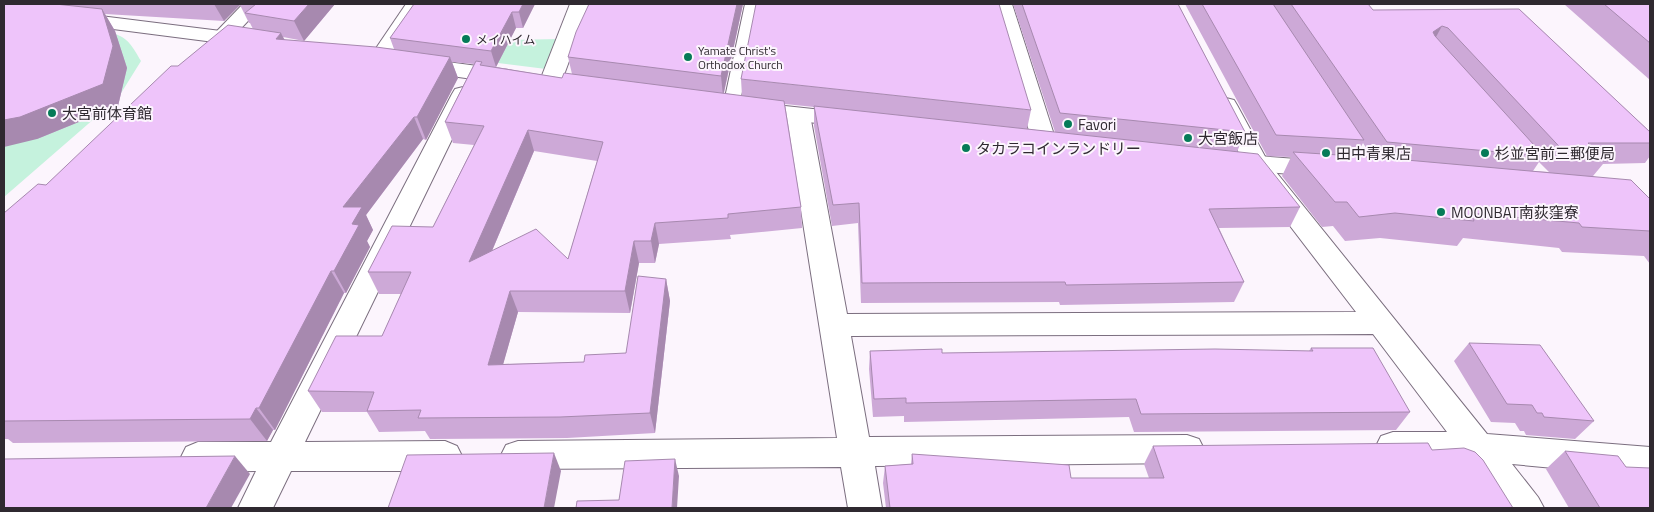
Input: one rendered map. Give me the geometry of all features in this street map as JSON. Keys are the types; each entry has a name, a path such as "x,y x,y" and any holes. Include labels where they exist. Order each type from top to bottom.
{"street":[{"path":"197,58 224,36 254,4"},
{"path":"416,4 370,58 560,84 580,4"},
{"path":"16,8 272,44"},
{"path":"997,8 1044,141"},
{"path":"255,508 474,72"},
{"path":"1216,85 1257,165 1526,508"},
{"path":"722,106 867,122"},
{"path":"798,114 864,508"},
{"path":"1209,159 1257,165 1342,170"},
{"path":"833,326 1380,323"},
{"path":"1364,446 1477,447 1650,462"},
{"path":"171,458 854,453 1214,448"}],"lane":[{"path":"722,106 752,4"}],"green space":[{"name":"大宮前体育館","path":"4,22 65,25 111,32 128,42 141,61 118,98 4,197"},
{"path":"559,39 546,69 490,62 501,40"}],"building":[{"path":"4,4 55,4 102,9 113,46 103,84 20,117 4,120"},
{"path":"256,4 309,4 294,21 245,13"},
{"path":"414,4 523,4 519,12 512,12 491,51 390,38"},
{"path":"589,4 737,4 721,76 568,57 576,32"},
{"path":"756,4 999,4 1031,110 741,79"},
{"path":"1022,4 1178,4 1245,132 1060,113"},
{"path":"1202,4 1273,4 1364,140 1276,135"},
{"path":"1291,4 1368,4 1373,10 1519,9 1650,132 1650,143 1588,143 1606,161 1570,158 1448,28 1442,26 1433,32 1435,36 1544,156 1387,142"},
{"path":"1604,4 1650,4 1650,43"},
{"path":"228,25 281,33 276,39 376,47 450,57 417,117 414,117 343,207 362,207 352,224 359,225 334,271 331,271 259,408 256,408 250,419 4,421 4,213 38,184 46,185 171,66 178,66"},
{"path":"476,61 482,62 480,65 562,78 564,73 784,101 801,207 728,214 728,218 655,223 651,241 634,241 625,291 510,291 488,365 584,362 585,355 626,353 638,276 666,279 650,413 560,417 418,418 421,410 367,411 374,392 308,391 336,336 382,336 411,272 368,272 392,226 433,227 484,126 445,122","holes":["528,130 603,142 568,259 536,229 469,262"]},
{"path":"814,106 1258,154 1300,207 1209,209 1244,282 1066,285 1065,282 862,283 859,203 833,205"},
{"path":"1293,152 1384,158 1631,180 1650,199 1650,231 1582,227 1579,223 1470,213 1474,221 1395,213 1359,217 1347,202 1335,202"},
{"path":"1469,343 1540,345 1594,421 1544,417 1542,413 1537,413 1532,405 1507,404"},
{"path":"1311,348 1373,348 1410,412 1141,414 1136,399 906,403 906,398 874,399 870,351 942,349 942,353 1215,349 1313,351"},
{"path":"1428,443 1432,450 1464,448 1475,452 1483,460 1513,508 890,508 885,466 913,464 912,454 1069,465 1071,478 1164,478 1153,446"},
{"path":"1565,451 1618,456 1626,467 1650,468 1650,508 1600,508"},
{"path":"554,453 544,508 388,508 407,455"},
{"path":"235,456 206,508 4,508 4,459"},
{"path":"675,459 672,508 576,508 577,501 619,500 625,461"}],"place":[{"name":"メイハイム","path":"466,39"},
{"name":"Yamate Christ's Orthodox Church","path":"688,57"},
{"name":"大宮前体育館","path":"52,113"},
{"name":"Favori","path":"1068,124"},
{"name":"大宮飯店","path":"1188,138"},
{"name":"タカラコインランドリー","path":"966,148"},
{"name":"田中青果店","path":"1326,153"},
{"name":"杉並宮前三郵便局","path":"1485,153"},
{"name":"MOONBAT南荻窪寮","path":"1441,212"}]}
